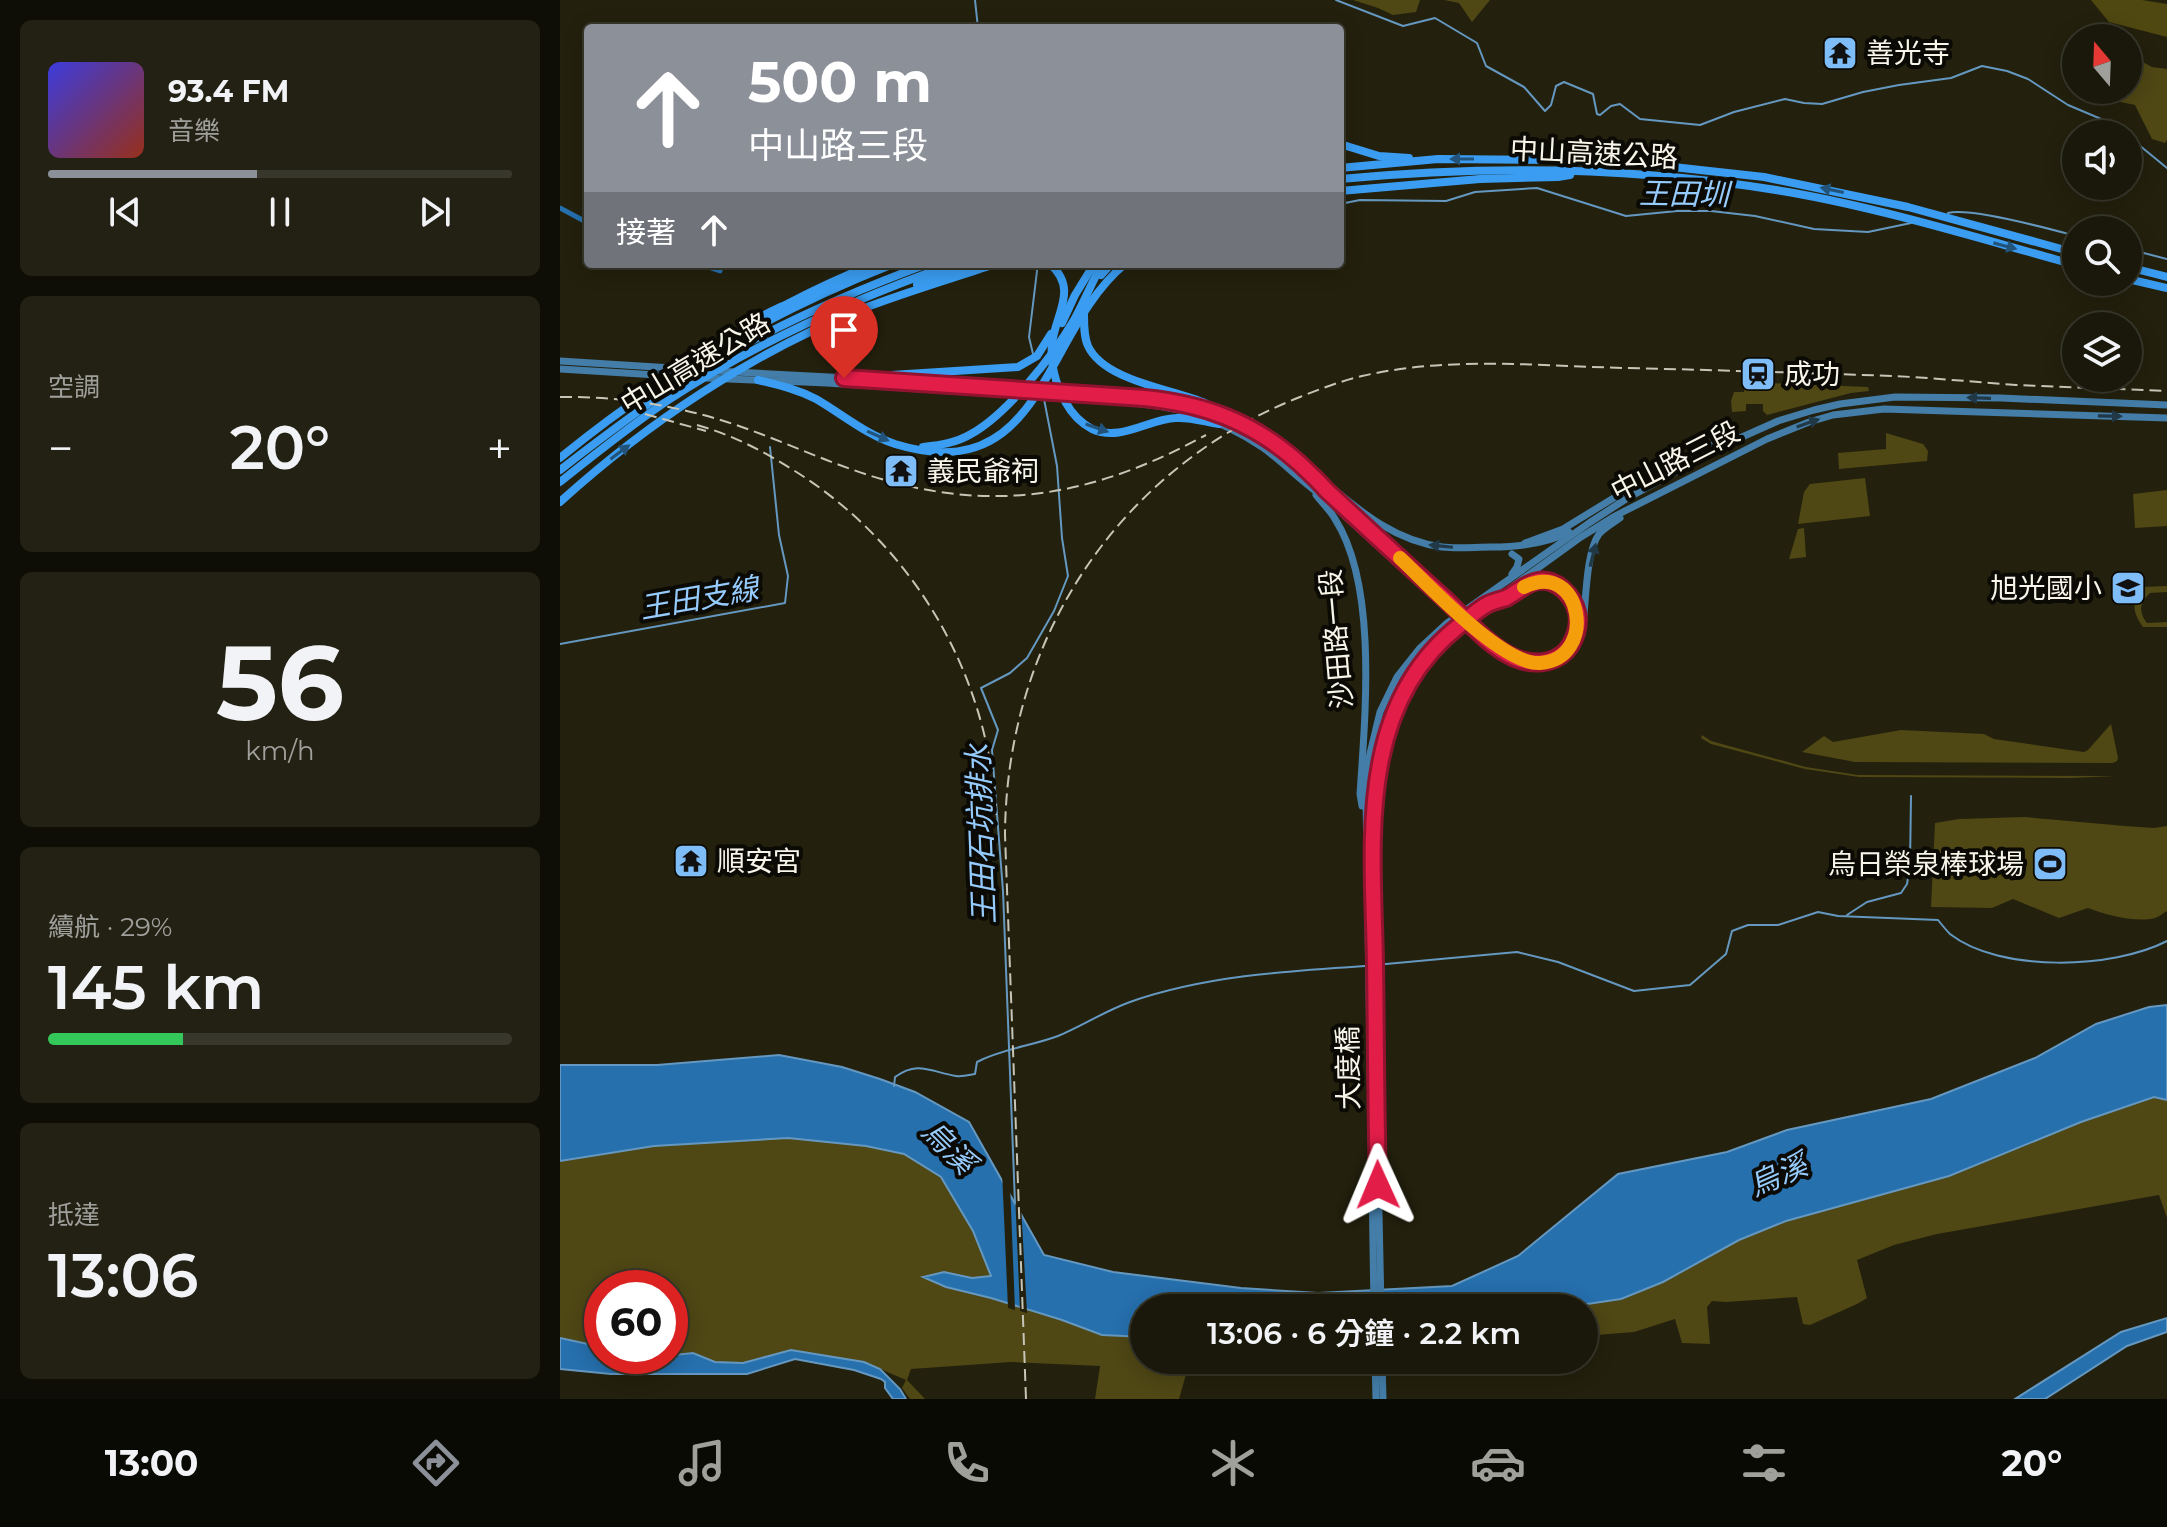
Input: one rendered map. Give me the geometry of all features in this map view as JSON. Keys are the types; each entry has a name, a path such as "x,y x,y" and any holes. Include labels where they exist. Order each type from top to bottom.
{"highway":[{"path":"1344,145 1379,156 1438,159"},
{"name":"中山高速公路","path":"1344,168 1438,159 1559,160 1664,166 1764,177 1908,207 2062,249"},
{"name":"中山高速公路","path":"1344,179 1482,171 1580,172 1654,176 1761,188 1899,217 2062,261"},
{"path":"1344,193 1401,185 1558,177 1580,172"},
{"path":"725,375 731,342 744,327 865,268"},
{"name":"中山高速公路","path":"560,458 624,410 703,358 786,313 883,268"},
{"name":"中山高速公路","path":"560,470 646,405 719,359 829,304 917,268"},
{"name":"中山高速公路","path":"560,482 628,429 713,373 832,312 943,268"},
{"path":"560,502 605,463 693,400 756,361 911,287 961,268"},
{"path":"862,310 983,268"},
{"path":"1054,268 1064,287 1052,347 1053,369 1061,394 1075,416 1087,426 1102,432 1121,432 1173,418 1219,424"},
{"path":"1052,347 1075,295 1092,268"},
{"path":"1104,268 1084,308 1086,337 1094,356 1122,374 1206,404 1221,413"},
{"path":"914,448 958,440 984,426 1017,395 1072,323 1104,268"},
{"path":"758,380 803,393 875,436 938,452 966,450 998,436 1023,415 1102,287 1121,268"},
{"path":"2142,271 2167,277"},
{"path":"2142,282 2167,288"},
{"path":"844,378 1018,367 1034,358 1043,348 1060,316"}],"main road":[{"name":"沙田路一段","path":"560,361 758,380 1020,392"},
{"name":"沙田路一段","path":"560,369 844,378 1164,400 1221,413 1266,436 1320,482 1399,561 1510,661 1536,668 1556,664 1569,655 1582,634 1595,544 1600,533 1634,507"},
{"name":"沙田路一段","path":"1075,396 1180,409 1212,419 1262,448 1399,561"},
{"name":"中山路三段","path":"1369,828 1368,762 1380,712 1397,677 1420,648 1447,623 1589,523 1626,499 1733,441 1778,421 1814,410 1895,397 2167,405"},
{"name":"中山路三段","path":"1369,828 1389,723 1409,682 1437,645 1581,537 1634,507 1767,439 1833,415 1904,409 2167,418"},
{"name":"中山路三段","path":"1519,546 1563,529 1630,488 1721,441 1733,441"},
{"path":"1320,482 1330,486 1371,519 1414,540 1446,547 1532,545 1562,536 1589,523"},
{"name":"沙田路一段","path":"1310,488 1336,521 1347,543 1355,572 1362,621 1366,714 1360,794 1369,828"},
{"path":"1503,584 1517,567 1519,559 1512,554"},
{"name":"沙田路一段","path":"1485,640 1516,658 1530,662 1547,661 1565,651 1574,638 1578,623 1578,614 1571,598 1552,583 1536,581 1507,598 1488,604"},
{"name":"大度橋","path":"1369,828 1374,1294"},
{"name":"大度橋","path":"1369,828 1381,1294"},
{"path":"1375,1374 1376,1399"},
{"path":"1382,1374 1383,1399"}],"shaded area":[{"path":"1353,0 1420,0 1416,12 1393,15"},
{"path":"1444,0 1490,0 1472,22 1459,3"},
{"path":"2091,0 2142,0 2167,4 2167,37 2142,31 2142,24 2109,22"},
{"path":"2142,62 2167,69 2165,143 2152,139 2135,105 2130,104 2142,104"},
{"path":"1745,382 1868,387 1869,391 1767,415 1763,404 1746,404 1746,411 1732,412 1734,392 1744,392"},
{"path":"1886,433 1923,444 1928,451 1927,461 1839,469 1838,453 1886,449"},
{"path":"1865,478 1870,516 1798,524 1804,492 1810,484"},
{"path":"2167,490 2167,526 2135,528 2133,494"},
{"path":"1804,528 1806,557 1789,559 1798,529"},
{"path":"2167,586 2167,592 2150,593 2142,603 2141,611 2147,623 2167,622 2167,627 2143,627 2135,609 2142,587"},
{"path":"2111,724 2118,758 2113,763 1855,762 1802,752 1824,736 1833,742 1901,730 1984,734 1994,739 2084,752"},
{"path":"1702,735 1711,741 1806,767 1858,775 2116,776 1859,777 1805,769 1711,744 1701,738"},
{"name":"烏日榮泉棒球場","path":"2025,817 2154,828 2167,826 2167,911 2155,918 2139,920 2088,908 2059,918 2013,899 1992,908 1931,907 1935,823"},
{"path":"2154,1097 2167,1100 2167,1218 2159,1195 1937,1234 1894,1245 1857,1260 1867,1298 1810,1325 1803,1324 1797,1297 1712,1301 1707,1307 1710,1344 1682,1343 1675,1319 1634,1332 1598,1335 1598,1302 1621,1299 1663,1282 1739,1240 1786,1221 1949,1176 2081,1122"},
{"path":"788,1138 866,1146 904,1154 941,1177 973,1231 991,1276 972,1278 944,1272 924,1276 946,1287 991,1298 1101,1335 1130,1336 1130,1374 1186,1374 1179,1399 1095,1399 1100,1366 1011,1362 911,1369 907,1380 925,1399 910,1399 902,1388 906,1380 864,1362 816,1354 763,1357 743,1363 715,1362 688,1353 688,1270 584,1270 584,1343 560,1338 560,1161 653,1146"}],"water":[{"name":"烏溪","path":"2167,1005 2167,1100 2154,1097 2081,1122 1949,1176 1786,1221 1739,1240 1663,1282 1621,1299 1598,1302 1598,1294 1130,1294 1130,1336 1102,1335 991,1298 946,1287 923,1277 944,1272 972,1278 991,1276 973,1231 941,1177 904,1154 866,1146 788,1138 654,1146 560,1161 560,1065 657,1065 779,1055 842,1067 880,1079 915,1092 969,1122 1044,1255 1113,1272 1241,1288 1318,1293 1452,1286 1518,1256 1618,1174 1727,1152 1787,1130 1931,1099 2035,1058 2096,1024 2149,1007"},
{"path":"2167,1318 2167,1332 2127,1346 2045,1399 2015,1399 2121,1332"},
{"path":"560,1338 584,1343 584,1371 560,1369"},
{"path":"791,1350 864,1362 880,1369 906,1399 893,1399 881,1379 854,1370 795,1359 747,1374 688,1374 688,1354 715,1362 743,1363"}],"pier":[{"path":"1002,1171 1010,1184 1015,1310 1008,1308"},
{"path":"1015,1193 1021,1205 1027,1313 1020,1311"}],"waterway":[{"name":"王田石坑排水","path":"975,0 978,24"},
{"path":"1336,0 1403,26 1435,18 1477,43 1486,66 1524,87 1545,111 1551,105 1556,86 1564,82 1593,94 1597,114 1600,115 1611,106 1620,104 1640,119 1700,125 1734,112 1785,99 1822,104 1863,92 1951,78 1982,66 2028,79 2068,105 2104,120"},
{"path":"2142,147 2167,168"},
{"name":"王田圳","path":"1344,203 1360,200 1446,201 1475,192 1537,188 1626,216 1711,211 1755,216 1814,229 1868,232 1911,223"},
{"name":"王田圳","path":"560,208 584,221"},
{"name":"王田圳","path":"1948,213 1992,216 2062,232"},
{"name":"王田圳","path":"2142,253 2167,259"},
{"name":"王田圳","path":"711,268 720,271"},
{"name":"王田石坑排水","path":"1033,354 1029,337 1037,268"},
{"name":"王田石坑排水","path":"1015,1203 1003,891 992,750 998,730 981,688 1010,673 1027,658 1054,611 1068,576 1057,466 1044,399"},
{"name":"王田支線","path":"560,644 785,603 788,576 779,535 770,447"},
{"path":"1847,915 1867,902 1901,893 1907,884 1911,796"},
{"path":"1375,965 1517,952 1558,962 1634,991 1690,985 1726,954 1732,931 1748,925 1778,925 1818,912 1838,916 1938,920 1950,934 1971,947 2026,961 2057,963 2117,957 2167,941"},
{"path":"894,1086 895,1077 911,1069 958,1076 975,1074 977,1062 1058,1036 1121,1006 1158,993 1246,976 1365,966"}],"railway":[{"path":"1026,1399 1005,835 1010,763 1026,695 1051,630 1084,570 1127,516 1177,469 1235,429 1300,397 1362,376 1428,366 1527,364 1894,376 2167,391"},
{"path":"560,397 623,400 686,411 748,429 871,476 935,491 976,496 1015,496 1092,483 1130,470 1206,435"},
{"path":"645,414 706,431"},
{"path":"697,425 757,449 834,498 873,534 907,573 936,616 960,663 978,712 990,763 996,815"}],"slow traffic":[{"path":"1400,558 1487,639 1508,654 1530,662 1547,661 1557,657 1570,645 1578,614 1571,598 1552,583 1536,581 1524,587"}],"place":[{"name":"善光寺","path":"1840,53"},
{"name":"成功","path":"1758,374"},
{"name":"義民爺祠","path":"901,471"},
{"name":"旭光國小","path":"2128,588"},
{"name":"順安宮","path":"691,861"},
{"name":"烏日榮泉棒球場","path":"2050,864"}],"route":[{"path":"844,378 1144,398 1221,413 1284,449 1465,619 1487,639 1508,654 1539,663 1565,651 1574,638 1578,623 1578,614 1571,598 1552,583 1536,581 1507,598 1488,604 1471,617 1454,630 1437,645 1409,682 1389,723 1375,787 1372,846 1378,1185"}]}
